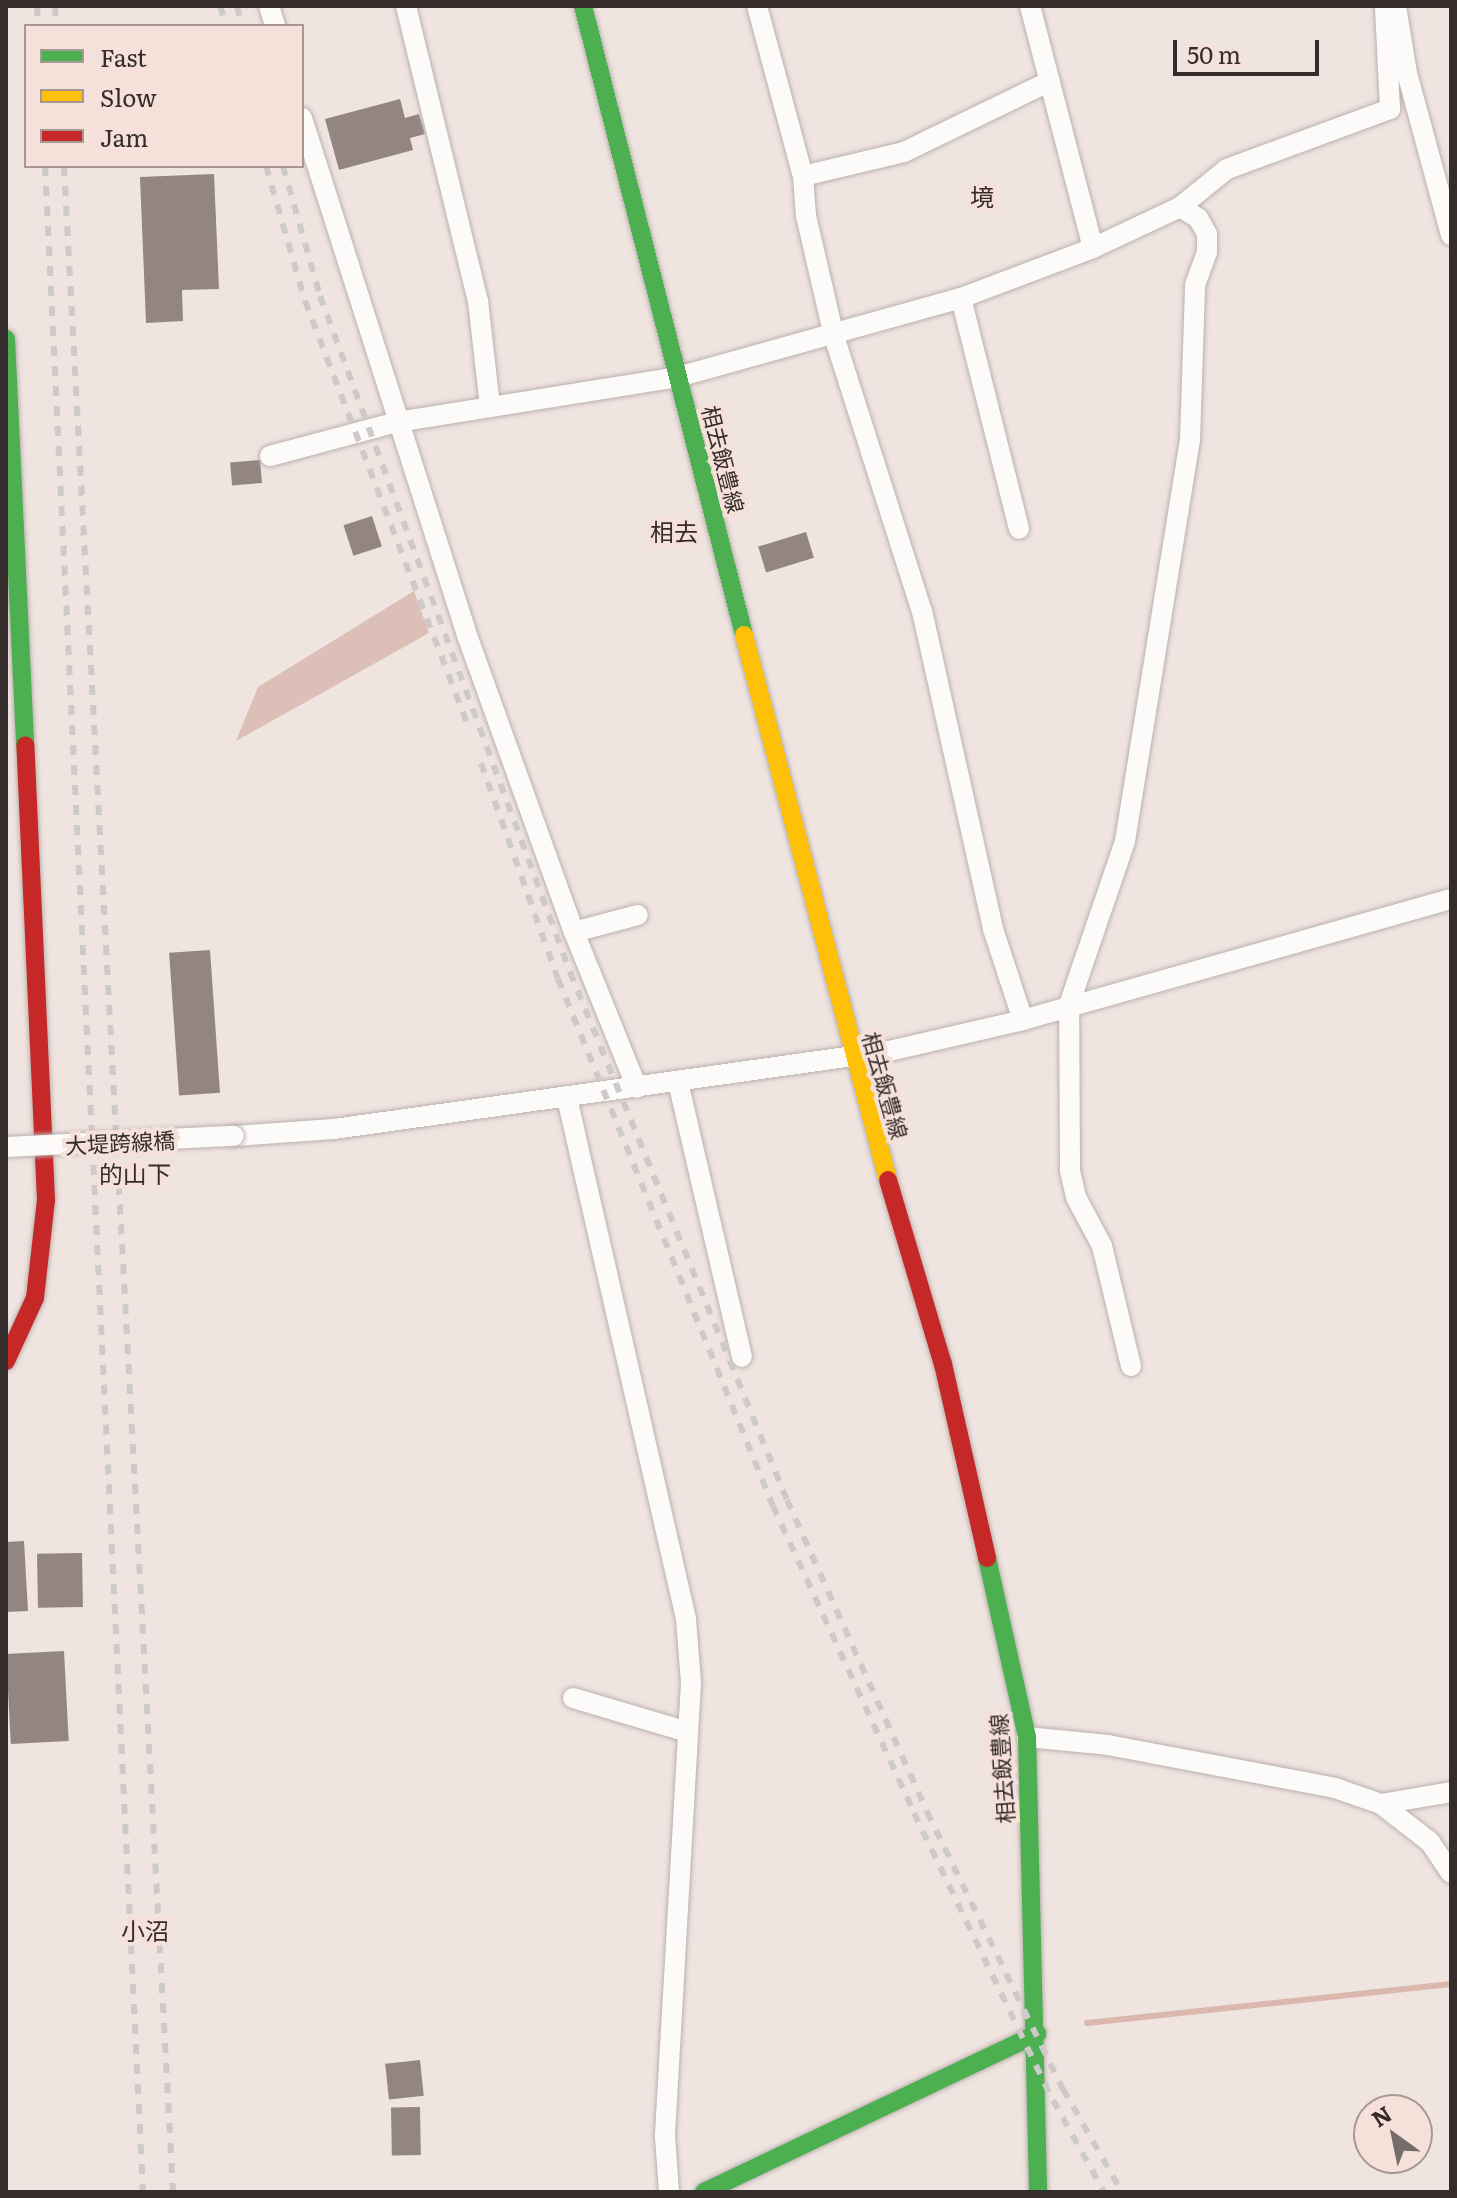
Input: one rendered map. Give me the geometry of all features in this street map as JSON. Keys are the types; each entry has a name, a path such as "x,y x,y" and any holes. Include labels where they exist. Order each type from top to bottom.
{"main road":[{"name":"相去飯豊線","path":"583,6 852,1057 943,1364 1027,1737 1037,2034 1038,2192"},
{"path":"6,339 9,458 46,1200 44,1253 35,1298 6,1361"},
{"path":"704,2192 1037,2034"}],"street":[{"path":"406,6 478,301 490,407"},
{"path":"757,6 803,176 806,216 834,336 922,611 993,929 1023,1020"},
{"path":"1030,6 1093,248"},
{"path":"270,456 397,422 678,377 834,336 961,298 1093,248 1180,207 1227,169 1390,109 1385,6"},
{"path":"1396,6 1407,73 1451,235"},
{"path":"803,176 904,152 1050,81"},
{"path":"304,124 397,422 574,932 637,1088"},
{"path":"1131,1366 1102,1246 1076,1197 1070,1170 1069,1005 1125,841 1190,439 1195,285 1207,252 1207,234 1198,218 1180,207"},
{"path":"961,298 1019,529"},
{"name":"大堤跨線橋","path":"6,1147 234,1136 567,1098 852,1057 1023,1020 1451,899"},
{"path":"574,932 638,915"},
{"path":"678,1082 742,1357"},
{"path":"567,1098 677,1563 690,1670 665,2136 669,2192"},
{"path":"573,1698 688,1732"},
{"path":"1027,1737 1108,1745 1290,1779 1381,1804 1430,1842 1451,1873"},
{"path":"1381,1804 1451,1792"}],"shaded area":[{"path":"414,591 429,633 236,741 258,687"}],"building":[{"path":"400,99 405,118 419,114 425,134 410,138 413,150 339,170 325,119"},
{"path":"214,174 219,289 182,290 183,321 146,323 140,177"},
{"path":"260,460 262,483 232,486 230,463"},
{"path":"372,516 382,546 353,556 343,525"},
{"path":"806,532 814,558 766,572 758,547"},
{"path":"210,950 220,1093 179,1096 169,953"},
{"path":"24,1541 28,1611 6,1612 6,1542"},
{"path":"82,1553 83,1607 38,1608 37,1554"},
{"path":"64,1651 69,1741 11,1744 6,1654"},
{"path":"420,2060 424,2096 389,2099 385,2064"},
{"path":"420,2107 421,2155 392,2155 391,2108"}],"waterway":[{"path":"1087,2023 1451,1984"}],"railway":[{"path":"37,6 38,24"},
{"path":"55,6 56,24"},
{"path":"220,6 225,24"},
{"path":"237,6 242,24"},
{"path":"45,168 143,2192"},
{"path":"64,168 173,2192"},
{"path":"267,168 305,301 469,729"},
{"path":"284,168 320,296 570,972 787,1500 927,1812 1063,2089 1122,2192"},
{"path":"481,763 558,979 773,1506 914,1813 1053,2100 1104,2192"}],"traffic: fast":[{"path":"583,6 744,635"},
{"path":"6,339 25,745"},
{"path":"987,1558 1027,1737 1038,2192"},
{"path":"704,2192 1037,2034"}],"traffic: slow":[{"path":"744,635 888,1180"}],"traffic: jam":[{"path":"6,1361 35,1298 46,1200 25,745"},
{"path":"888,1180 943,1364 987,1558"}],"district":[{"name":"境","path":"982,196"},
{"name":"相去","path":"674,531"},
{"name":"的山下","path":"135,1173"},
{"name":"小沼","path":"145,1930"}]}
